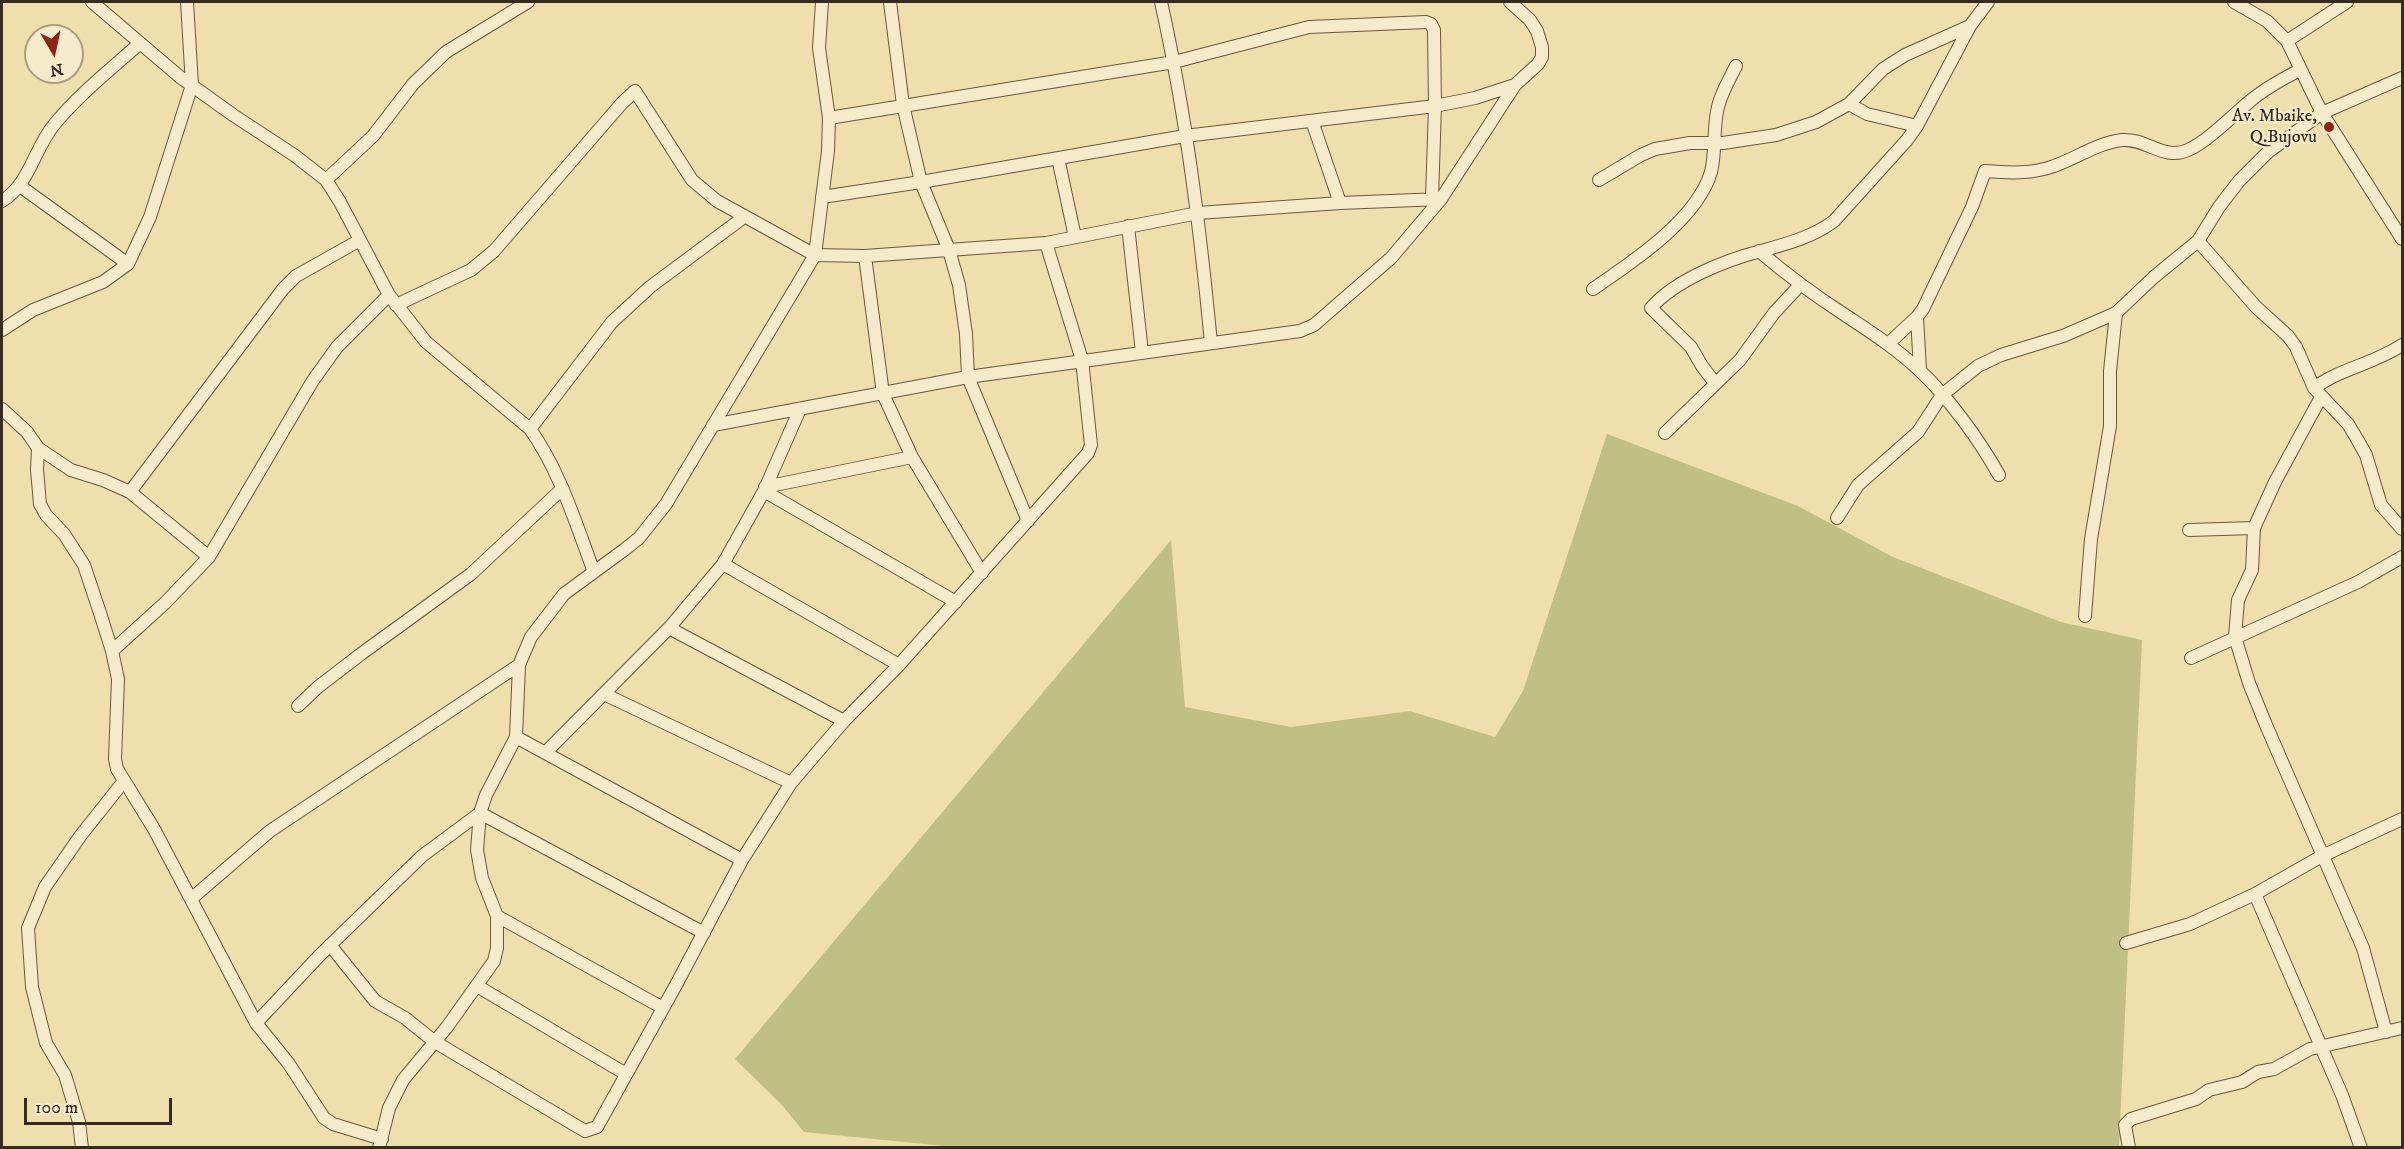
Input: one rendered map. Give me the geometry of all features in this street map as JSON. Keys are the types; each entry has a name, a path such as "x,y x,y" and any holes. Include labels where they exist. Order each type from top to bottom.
{"street":[{"path":"92,2 139,44 192,86 294,155 326,180 393,300 426,342 530,429 537,439 562,489 594,572"},
{"path":"2,330 33,310 103,282 128,264 150,217 192,86 187,2"},
{"path":"326,180 373,136 413,84 446,52 528,2"},
{"path":"38,448 40,504 46,515 64,534 84,565 112,651 118,679 115,759 117,769 154,830 256,1023 289,1064 324,1118 333,1124 380,1143 389,1108 403,1080 435,1042 494,961 497,948 497,916 482,878 477,850 480,813 486,795 516,737 519,665 531,638 564,594 639,538 666,504 815,255 828,151 829,118 819,48 822,2"},
{"path":"890,2 903,105 921,182 949,250 960,295 966,334 968,377 1028,521"},
{"path":"1161,2 1174,62 1198,213 1211,343"},
{"path":"713,425 968,377 1300,331 1314,325 1390,258 1437,198 1515,85 1538,64 1542,57 1542,47 1537,31 1530,20 1510,2"},
{"path":"1715,383 1691,347 1652,308 1658,300 1686,279 1759,251 1793,242 1824,228 1857,196 1907,140 1917,126 1970,26 1988,2"},
{"path":"2234,2 2267,21 2287,41 2322,113 2403,239"},
{"path":"2287,41 2347,2"},
{"path":"829,118 1174,62 1309,27 1426,22 1431,24 1434,30 1437,198"},
{"path":"1599,180 1655,149 1689,143 1714,143 1782,134 1816,122 1849,104 1883,69 1905,55 1970,26"},
{"path":"2,201 20,186 40,146 63,115 139,44"},
{"path":"1593,289 1640,255 1674,226 1691,206 1710,175 1717,111 1736,66"},
{"path":"1888,345 1923,309 1972,207 1986,171 2001,173 2042,170 2096,147 2120,141 2132,140 2164,153 2176,154 2189,150 2250,101 2300,70"},
{"path":"1837,518 1858,485 1923,426 1942,395 1978,366 1991,358 2063,336 2116,314 2154,277 2198,241 2219,207 2239,181 2277,145 2322,113 2403,78"},
{"path":"822,197 1185,136 1435,106 1475,98 1515,85"},
{"path":"112,651 165,603 209,557 312,382 337,347 393,300 471,270 494,251 622,103 635,92 692,180 717,201 815,255 865,256 1046,243 1198,213 1437,198"},
{"path":"1849,104 1867,114 1917,126"},
{"path":"1312,121 1340,203"},
{"path":"1058,158 1075,237"},
{"path":"20,186 128,264"},
{"path":"530,429 612,322 650,287 744,217"},
{"path":"1128,226 1142,352"},
{"path":"130,492 283,290 296,276 360,240"},
{"path":"2198,241 2256,307 2280,326 2296,347 2318,393 2353,432 2366,455 2381,505 2403,529"},
{"path":"330,945 375,1001 405,1018 435,1042 585,1131 597,1128 742,860 791,783 844,721 899,665 982,573 1090,448 1082,360 1046,243"},
{"path":"1759,251 1800,285 1888,345 1920,370 1987,453 1999,475"},
{"path":"865,256 883,394 912,456 982,573"},
{"path":"1665,433 1750,348 1774,313 1800,285"},
{"path":"2085,616 2091,539 2110,426 2110,371 2116,314"},
{"path":"1917,317 1920,370"},
{"path":"2386,1032 2363,948 2249,683 2235,637 2238,600 2252,570 2254,528 2318,393 2336,374 2380,359 2403,345"},
{"path":"2,409 27,432 38,448 70,470 103,480 130,492 209,557"},
{"path":"545,753 669,628 723,564 765,489 800,409"},
{"path":"765,489 912,456"},
{"path":"298,706 318,687 361,654 471,574 562,489"},
{"path":"765,489 956,602"},
{"path":"2189,530 2254,528"},
{"path":"2191,658 2358,582 2403,557"},
{"path":"723,564 899,665"},
{"path":"669,628 844,721"},
{"path":"191,899 270,831 519,665"},
{"path":"604,694 791,783"},
{"path":"516,737 742,860"},
{"path":"82,1148 79,1122 65,1075 46,1043 32,987 28,928 45,887 81,835 124,781"},
{"path":"480,813 704,933"},
{"path":"256,1023 330,945 422,856 480,813"},
{"path":"2126,944 2190,924 2255,894 2322,856 2403,819"},
{"path":"2255,894 2321,1047 2361,1148"},
{"path":"497,916 663,1008"},
{"path":"477,986 626,1074"},
{"path":"2129,1148 2126,1125 2130,1119 2196,1099 2209,1090 2242,1082 2258,1072 2274,1069 2310,1049 2403,1028"}],"shaded area":[{"path":"1607,434 1798,506 1893,557 2061,622 2142,640 2119,1147 954,1147 804,1132 781,1104 735,1059 1171,540 1185,707 1291,727 1410,711 1495,737 1523,691"}],"place":[{"name":"Av. Mbaike, Q.Bujovu","path":"2329,127"}]}
